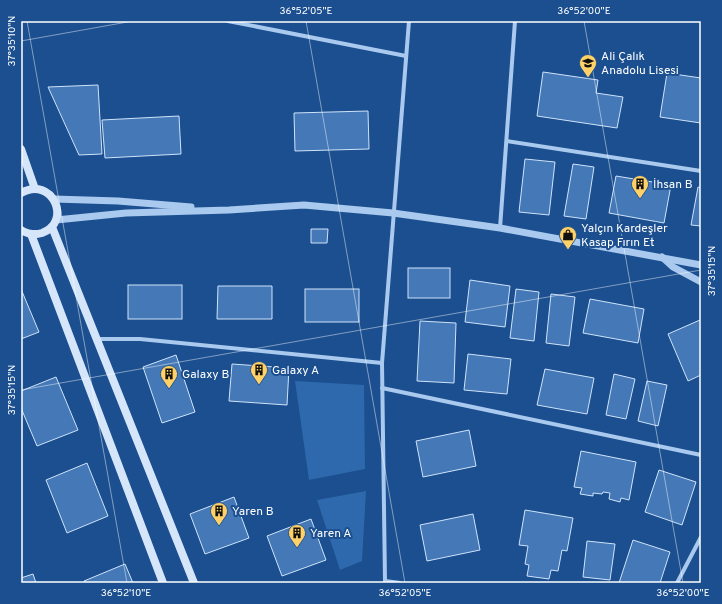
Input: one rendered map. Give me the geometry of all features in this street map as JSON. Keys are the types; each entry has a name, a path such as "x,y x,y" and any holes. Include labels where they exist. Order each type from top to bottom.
{"main road":[{"path":"21,150 35,189"},
{"path":"21,194 28,190 43,190 54,199 57,206 54,224 46,231 38,234 31,234 21,230"},
{"path":"54,224 97,339 194,583"},
{"path":"31,234 163,583"}],"street":[{"path":"228,21 406,56"},
{"path":"400,583 385,582 382,363 409,21"},
{"path":"500,228 514,21"},
{"path":"507,141 701,170"},
{"path":"54,199 118,201 229,210"},
{"path":"54,224 126,213 229,210 304,205 393,213 500,228 701,265"},
{"path":"662,257 673,267 701,282"},
{"path":"97,339 140,339 382,363"},
{"path":"382,388 701,455"},
{"path":"677,583 701,537"}],"shaded area":[{"path":"295,381 364,385 365,469 309,480"},
{"path":"366,491 362,561 340,570 317,500"}],"building":[{"name":"Ali Çalık Anadolu Lisesi","path":"543,72 598,80 596,93 623,97 617,128 537,116"},
{"path":"667,73 701,78 701,123 660,117"},
{"path":"98,85 102,154 79,155 48,87"},
{"path":"368,111 369,149 295,151 294,113"},
{"path":"179,116 181,154 105,158 102,120"},
{"path":"525,159 555,162 549,215 519,212"},
{"path":"573,164 594,167 586,219 564,216"},
{"name":"İhsan B","path":"616,176 671,185 664,223 609,213"},
{"path":"698,187 701,188 701,226 691,225"},
{"path":"311,229 328,229 327,243 311,243"},
{"path":"408,268 450,268 450,298 408,298"},
{"path":"470,280 510,286 505,327 465,322"},
{"path":"128,285 182,285 182,319 128,319"},
{"path":"218,286 272,286 272,319 217,319"},
{"path":"21,289 39,332 21,339"},
{"path":"305,289 359,289 359,322 305,322"},
{"path":"516,289 539,292 534,341 510,338"},
{"path":"551,294 575,297 569,346 546,343"},
{"path":"590,299 644,309 638,343 583,333"},
{"path":"700,320 701,375 688,381 668,334"},
{"path":"420,321 456,323 454,383 417,381"},
{"path":"468,354 511,359 507,394 464,390"},
{"name":"Galaxy B","path":"176,355 195,412 162,423 143,367"},
{"name":"Galaxy A","path":"232,364 289,368 287,405 229,401"},
{"path":"545,369 594,378 587,414 537,405"},
{"path":"614,374 635,379 626,419 606,415"},
{"path":"56,377 78,430 37,446 21,408 21,391"},
{"path":"647,381 667,385 658,426 638,421"},
{"path":"469,430 476,466 423,477 416,441"},
{"path":"581,451 636,462 629,500 621,498 620,502 609,499 610,493 603,492 602,494 593,493 593,496 580,494 582,488 574,487"},
{"path":"87,463 108,516 67,533 46,480"},
{"path":"659,470 696,482 682,525 645,512"},
{"name":"Yaren B","path":"234,497 249,538 205,554 190,514"},
{"path":"525,510 573,518 567,551 562,550 558,571 551,570 549,579 527,576 529,565 525,564 528,546 519,545"},
{"path":"473,514 480,550 427,561 420,525"},
{"name":"Yaren A","path":"311,519 326,560 282,576 267,536"},
{"path":"633,540 670,552 660,583 619,583"},
{"path":"587,541 615,544 610,580 583,577"},
{"path":"125,564 133,583 85,583 84,581"},
{"path":"33,574 36,583 21,583 21,578"}],"place":[{"name":"Ali Çalık Anadolu Lisesi","path":"588,78"},
{"name":"İhsan B","path":"640,199"},
{"name":"Yalçın Kardeşler Kasap Fırın Et","path":"568,250"},
{"name":"Galaxy A","path":"259,385"},
{"name":"Galaxy B","path":"169,389"},
{"name":"Yaren B","path":"219,526"},
{"name":"Yaren A","path":"297,548"}]}
